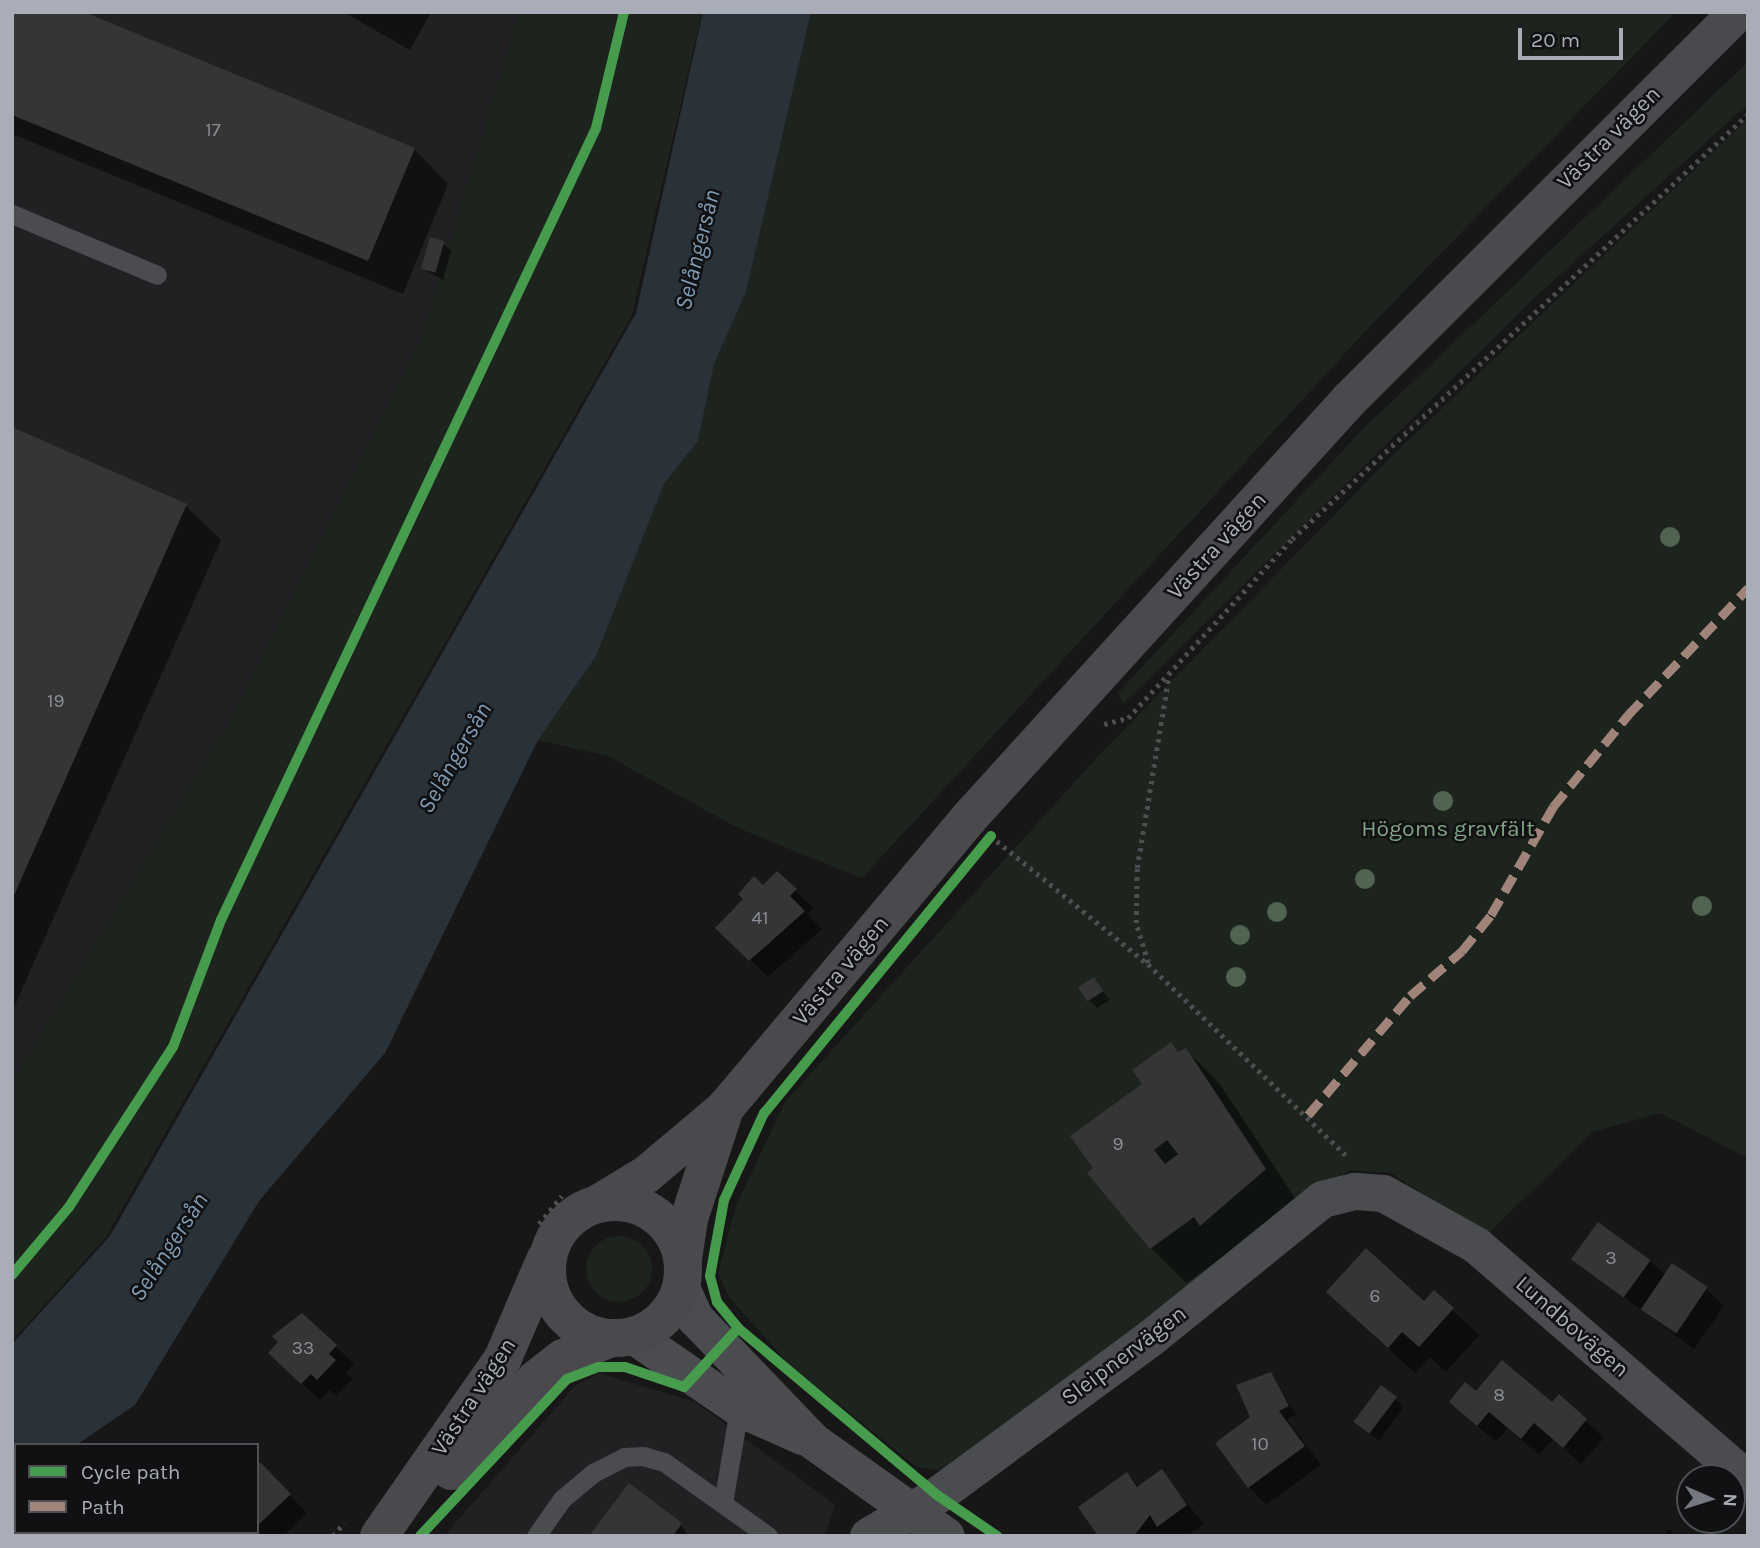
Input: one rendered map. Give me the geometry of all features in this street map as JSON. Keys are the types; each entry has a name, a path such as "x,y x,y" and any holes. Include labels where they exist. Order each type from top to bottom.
{"street":[{"name":"Västra vägen","path":"599,1203 647,1174 725,1108 969,818 1350,400 1738,12"},
{"name":"Västra vägen","path":"682,1273 689,1219 725,1108"},
{"name":"Lundbovägen","path":"1383,1193 1476,1245 1748,1480"},
{"name":"Sleipnervägen","path":"868,1536 902,1510 937,1495 1150,1338 1322,1199 1383,1193"},
{"path":"813,1441 739,1408 622,1337 579,1329 562,1314 548,1284 550,1248 567,1220 599,1203 646,1208 673,1234 695,1318 760,1379 813,1441 902,1510 946,1536"},
{"name":"Västra vägen","path":"379,1536 503,1358 550,1248"},
{"path":"622,1337 666,1315 682,1273"},
{"name":"Västra vägen","path":"390,1536 536,1379 563,1358 622,1337"}],"lane":[{"path":"12,214 158,275"},
{"path":"723,1503 739,1408"},
{"path":"536,1536 562,1499 624,1457 664,1462 768,1536"}],"path":[{"path":"1099,724 1128,718 1292,539 1748,114"},
{"path":"1148,964 1136,923 1137,868 1169,674"},
{"path":"982,846 991,836 1148,964 1383,1193"}],"shaded area":[{"path":"12,12 519,12 421,337 228,723 12,1082"},
{"path":"599,1373 695,1402 835,1505 825,1536 444,1536 575,1386"}],"green space":[{"path":"519,12 702,12 632,315 106,1237 12,1341 12,1082 228,723 421,337"},
{"path":"811,12 1676,12 1375,321 862,878 738,828 608,756 538,740 596,656 664,484 698,441 714,364 746,292"},
{"path":"1748,62 1748,104 1530,302 1123,704 1118,693 1362,430"},
{"name":"Högoms gravfält","path":"1748,119 1748,1158 1660,1113 1592,1132 1486,1236 1391,1173 1350,1170 951,1472 917,1467 790,1365 729,1297 718,1273 736,1206 785,1102 1102,752 1397,451"},
{"path":"619,1236 632,1238 642,1246 650,1256 650,1282 642,1292 632,1300 619,1302 606,1300 596,1292 588,1282 586,1269 588,1256 596,1246 606,1238"}],"water":[{"name":"Selångersån","path":"703,12 811,12 746,292 714,364 698,441 664,484 596,656 538,740 385,1053 259,1201 135,1405 79,1443 14,1443 14,1534 21,1534 12,1536 12,1344 110,1236 636,313"}],"building":[{"path":"12,12 84,12 415,148 368,261 12,115"},
{"path":"430,237 444,241 435,273 421,269"},
{"path":"12,427 187,504 12,900"},
{"path":"777,871 797,889 790,896 805,911 749,961 715,928 743,899 738,894 754,876 763,885"},
{"path":"1094,977 1103,991 1087,1002 1078,987"},
{"path":"1171,1042 1178,1052 1186,1048 1266,1169 1200,1226 1194,1217 1150,1249 1087,1173 1093,1168 1070,1136 1142,1084 1132,1070","holes":["1167,1140 1178,1154 1165,1164 1154,1150"]},
{"path":"1598,1222 1651,1260 1624,1297 1571,1259"},
{"path":"1366,1248 1424,1301 1434,1290 1454,1308 1419,1347 1402,1332 1388,1348 1326,1292"},
{"path":"1672,1263 1708,1287 1676,1333 1641,1309"},
{"path":"302,1313 337,1345 329,1354 336,1360 317,1380 311,1374 301,1384 268,1353 278,1342 272,1336"},
{"path":"1502,1360 1552,1402 1559,1394 1587,1419 1563,1448 1534,1423 1521,1439 1489,1412 1477,1426 1449,1402 1465,1382 1476,1391"},
{"path":"1271,1372 1289,1406 1279,1411 1305,1446 1248,1488 1215,1443 1250,1417 1236,1385"},
{"path":"1381,1385 1397,1397 1369,1434 1353,1422"},
{"path":"259,1463 291,1494 259,1524"},
{"path":"1162,1469 1187,1505 1157,1527 1150,1515 1134,1536 1098,1536 1078,1507 1127,1472 1137,1487"},
{"path":"629,1483 682,1523 673,1536 589,1536"}],"marked path":[{"path":"1308,1115 1410,996 1462,951 1491,915 1553,807 1628,715 1748,588"}],"cycle path":[{"path":"12,1275 69,1207 173,1047 221,920 596,128 624,12"},
{"path":"991,836 764,1113 724,1200 710,1276 717,1302 738,1328 937,1495 997,1536"},
{"path":"420,1536 567,1379 598,1367 625,1367 684,1387 738,1328"}]}
